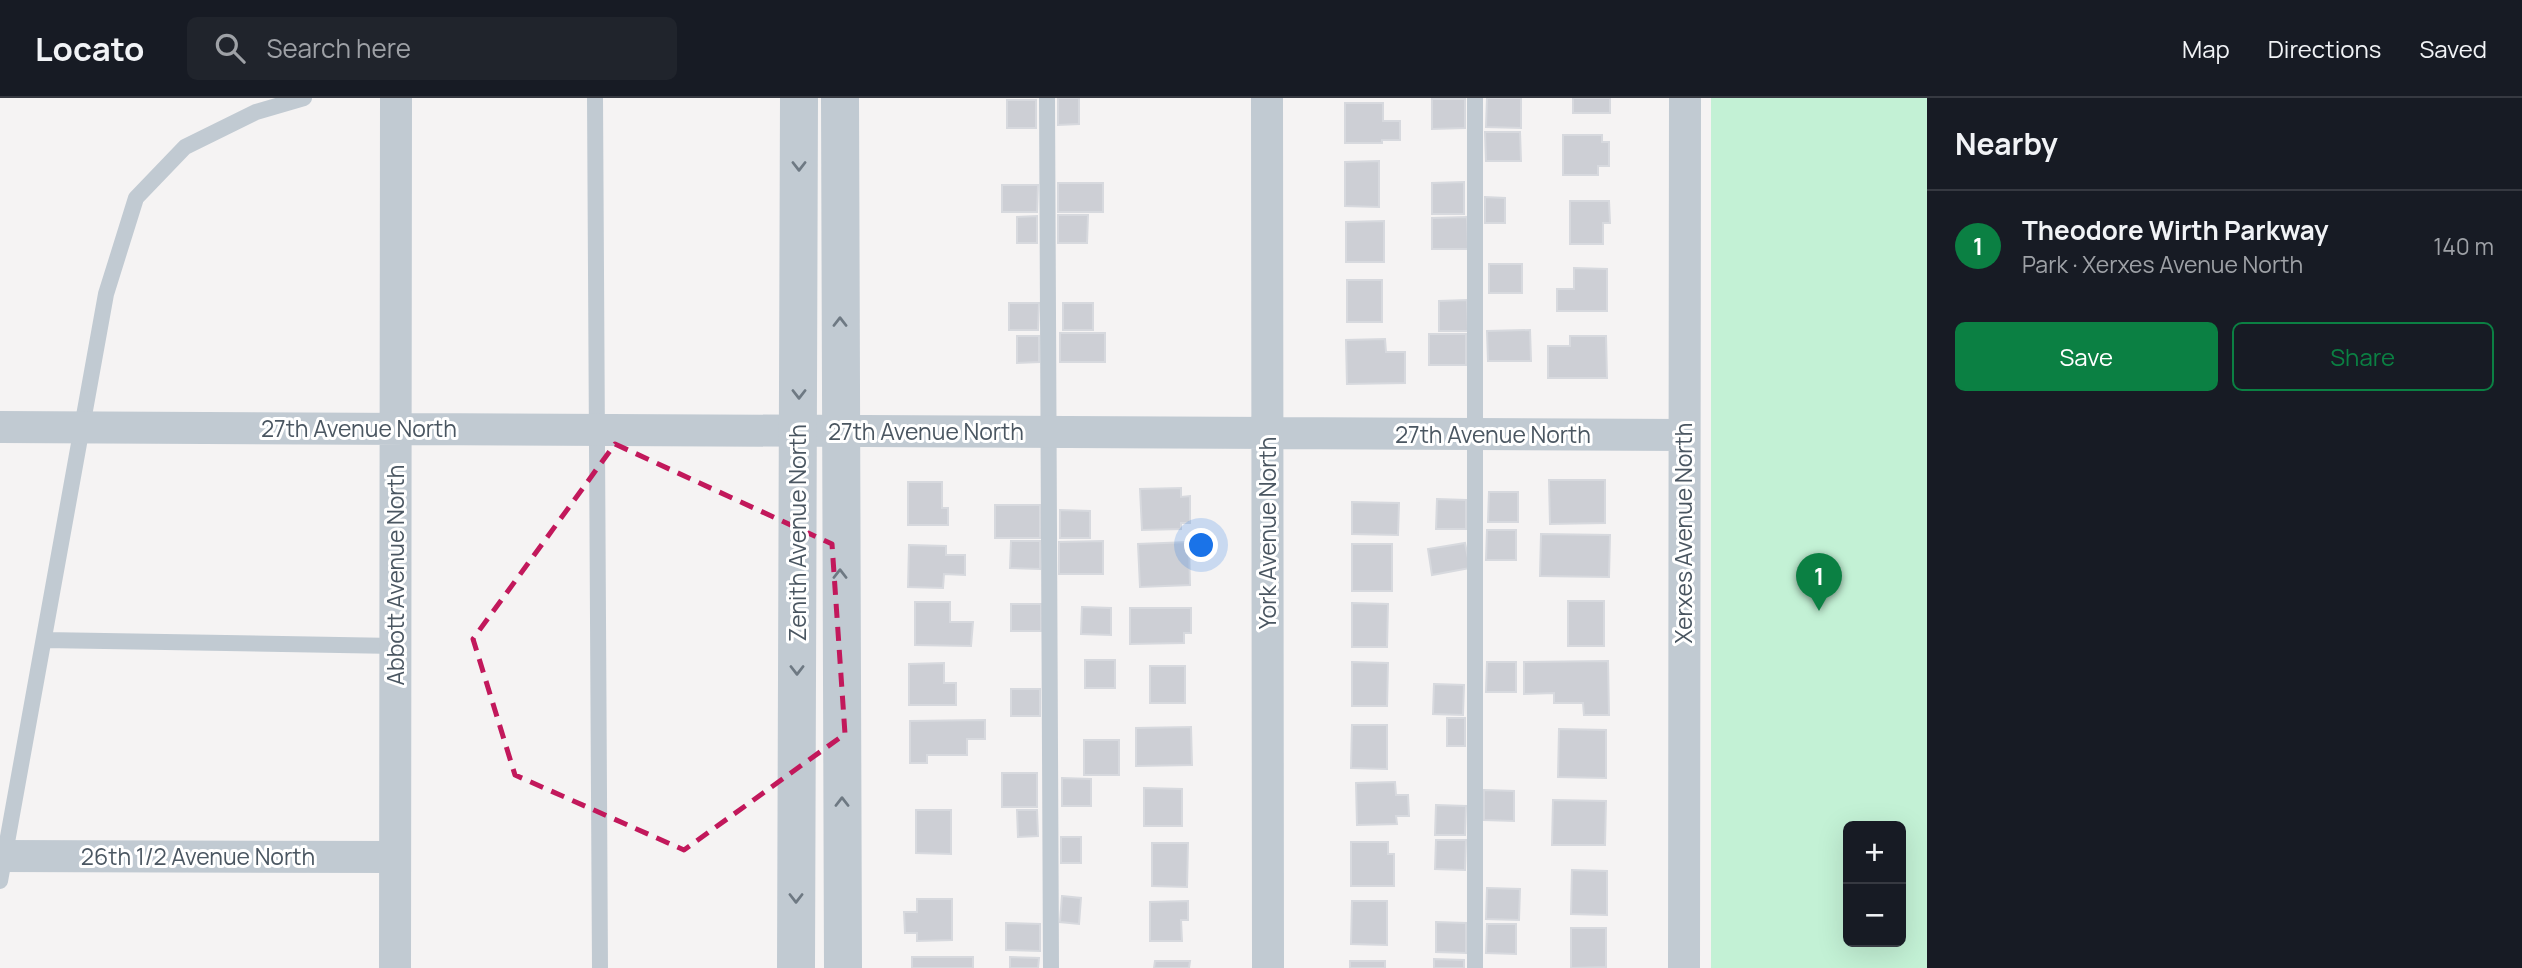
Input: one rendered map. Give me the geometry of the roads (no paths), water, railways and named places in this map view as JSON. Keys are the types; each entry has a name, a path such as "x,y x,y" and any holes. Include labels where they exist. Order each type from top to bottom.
{"street":[{"name":"Abbott Avenue North","path":"395,968 396,98"},
{"name":"Zenith Avenue North","path":"796,968 800,98"},
{"name":"Zenith Avenue North","path":"840,98 839,431 843,968"},
{"name":"York Avenue North","path":"1268,98 1268,968"},
{"name":"Xerxes Avenue North","path":"1684,968 1685,98"},
{"name":"27th Avenue North","path":"0,428 1684,435"},
{"path":"796,856 842,856"},
{"name":"26th 1/2 Avenue North","path":"2,864 395,858"}],"lane":[{"path":"2,864 106,294 136,198 185,147 256,112 304,98"},
{"path":"595,98 600,968"},
{"path":"1047,98 1051,968"},
{"path":"1475,98 1475,968"},
{"path":"44,640 396,646"}],"place":[{"name":"Theodore Wirth Parkway","path":"1819,611"}]}
